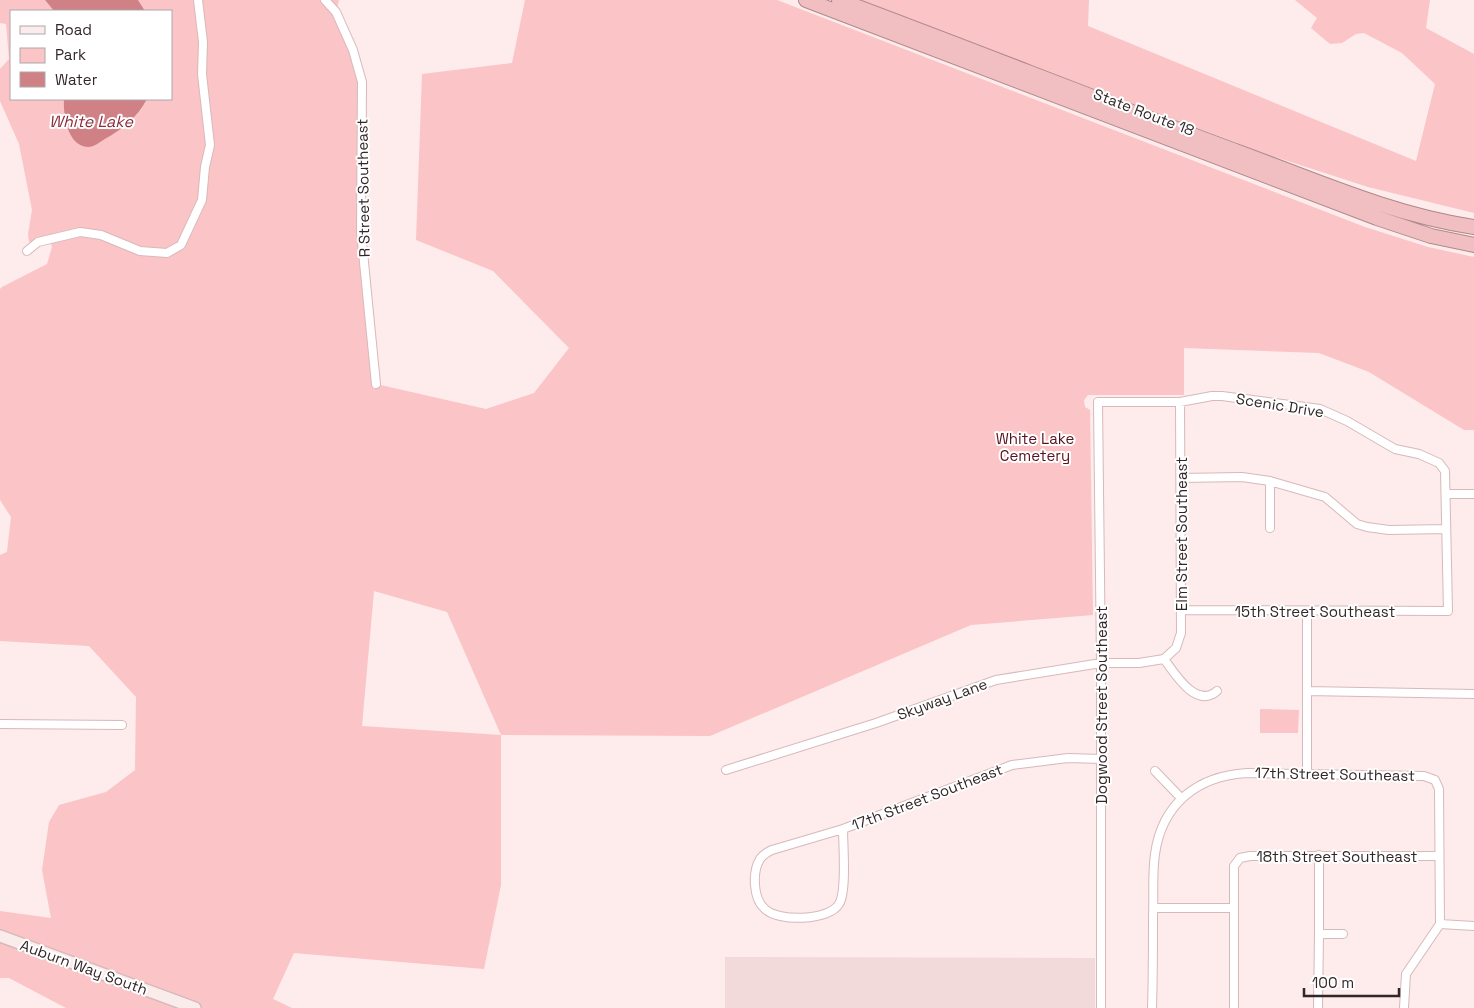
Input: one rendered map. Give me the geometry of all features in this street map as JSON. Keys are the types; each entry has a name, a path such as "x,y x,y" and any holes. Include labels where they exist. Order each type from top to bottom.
{"highway":[{"name":"State Route 18","path":"806,0 1377,218 1431,236 1474,245"},
{"name":"State Route 18","path":"838,0 1119,108 1351,194 1416,215 1474,227"},
{"path":"1351,194 1474,220"}],"main road":[{"name":"Auburn Way South","path":"0,936 195,1008"}],"street":[{"path":"27,251 38,242 80,232 101,235 140,251 167,253 181,245 202,200 205,167 210,145 202,74 202,42 198,0"},
{"name":"R Street Southeast","path":"325,0 336,12 353,50 362,82 361,232 376,384"},
{"name":"Scenic Drive","path":"1098,402 1180,402 1222,396 1320,409 1347,421 1395,449 1431,458 1439,463 1445,472 1446,494"},
{"name":"Dogwood Street Southeast","path":"1098,402 1101,662 1101,1008"},
{"name":"Elm Street Southeast","path":"1164,659 1171,654 1179,642 1181,633 1180,402"},
{"path":"1181,478 1242,477 1270,481 1325,498 1357,524 1389,530 1446,529 1446,494 1474,494"},
{"path":"1270,481 1270,528"},
{"name":"15th Street Southeast","path":"1182,610 1448,611 1446,529"},
{"path":"1307,611 1307,774"},
{"path":"1164,659 1191,691 1206,696 1212,695 1217,691"},
{"name":"Skyway Lane","path":"726,770 876,723 996,680 1101,662 1139,662 1164,659"},
{"path":"1307,691 1474,694"},
{"path":"0,724 122,725"},
{"name":"17th Street Southeast","path":"843,829 843,890 839,905 833,911 822,916 784,916 766,910 759,903 756,892 756,868 765,854 772,850 843,829 1012,765 1068,758 1101,759"},
{"path":"1152,1008 1154,855 1168,817 1181,798 1155,771"},
{"name":"17th Street Southeast","path":"1181,798 1203,784 1234,774 1424,776 1435,780 1439,789 1438,856"},
{"path":"1318,1008 1320,934 1319,855"},
{"name":"18th Street Southeast","path":"1234,908 1234,866 1237,860 1245,856 1438,856"},
{"path":"1404,1008 1406,974 1440,924 1438,856"},
{"path":"1154,908 1234,908 1234,1008"},
{"path":"1440,924 1474,926"},
{"path":"1320,934 1343,934"}],"shaded area":[{"path":"725,957 1095,958 1095,1008 725,1008"}],"green space":[{"name":"White Lake Cemetery","path":"0,0 45,0 53,10 10,10 10,100 64,100 65,119 71,135 95,145 132,120 146,100 172,100 172,10 144,10 138,0 339,0 336,12 362,82 361,232 376,384 486,409 534,393 569,348 493,271 416,240 422,74 512,63 525,0 777,0 1365,227 1428,247 1474,257 1474,430 1464,430 1369,372 1319,353 1184,348 1184,395 1088,395 1084,400 1085,407 1090,410 1093,615 971,625 710,736 501,735 501,885 484,969 294,953 273,999 292,1008 66,1008 9,978 0,978 0,911 51,918 42,870 49,822 59,805 106,792 135,770 136,697 89,646 0,641 0,555 7,552 11,517 0,500 0,289 47,264 52,247 50,241 29,242 28,234 32,210 19,144 0,101 0,69 9,59 6,24 0,23","holes":["374,591 447,612 501,735 362,726"]},
{"path":"857,0 1089,0 1088,26 1416,161 1435,84 1402,53 1364,33 1356,34 1342,43 1330,44 1311,28 1317,18 1295,0 1430,0 1426,28 1474,54 1474,213 1368,187 1269,155"},
{"path":"1260,709 1299,710 1298,733 1260,733"}],"water":[{"path":"45,0 138,0 144,10 53,10"},
{"name":"White Lake","path":"64,100 146,100 139,112 124,127 97,144 88,147 75,141 68,128 64,113"}]}
